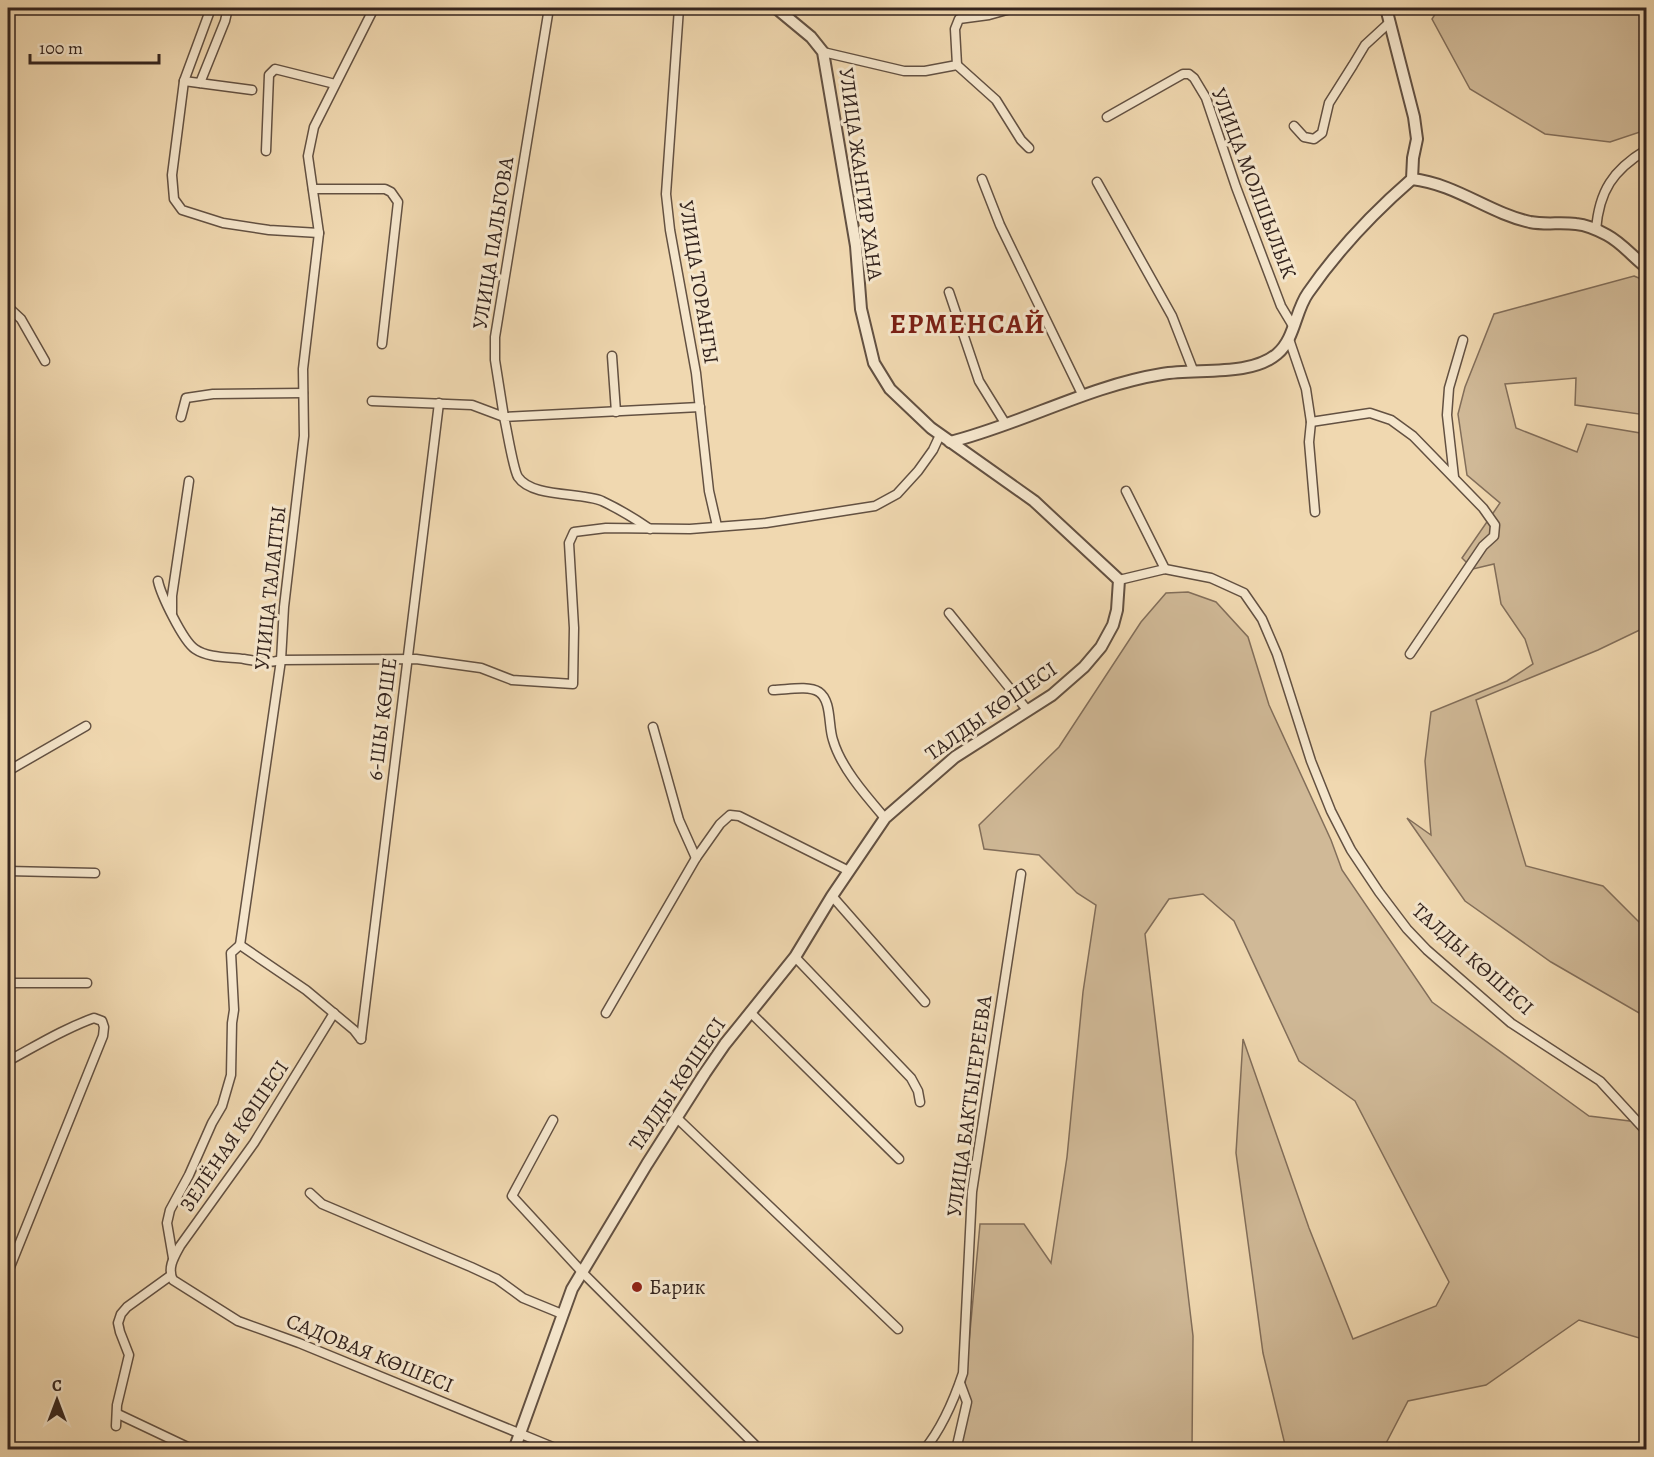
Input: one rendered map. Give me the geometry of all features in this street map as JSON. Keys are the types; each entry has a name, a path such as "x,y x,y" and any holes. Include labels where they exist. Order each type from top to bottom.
{"street":[{"path":"211,8 184,81 172,175 174,199 182,210 233,226 319,233"},
{"path":"200,83 228,8"},
{"name":"УЛИЦА ТАЛАПТЫ","path":"173,1258 167,1223 170,1210 222,1106 231,1075 234,1010 231,958 237,947 281,660 284,607 304,436 305,348 319,233 308,156 312,134 374,8"},
{"name":"УЛИЦА ПАЛЬГОВА","path":"549,8 495,337 495,360 504,417 517,475 524,483 534,488 600,500 624,511 651,529"},
{"name":"УЛИЦА ТОРАНГЫ","path":"679,8 666,194 670,230 696,373 709,491 717,526"},
{"name":"УЛИЦА ЖАНГИР ХАНА","path":"776,8 811,37 823,52 856,246 861,309 874,363 890,389 940,435 1034,501 1119,580"},
{"path":"1014,8 989,15 959,19 955,29 957,65 996,100 1021,140 1029,148"},
{"path":"950,442 984,433 1082,394 1161,374 1256,365 1279,353 1288,339 1306,295 1345,245 1412,179 1416,139 1414,117 1386,8"},
{"path":"1294,126 1304,137 1314,139 1322,133 1329,103 1365,45 1390,22"},
{"path":"823,52 903,71 925,71 957,65"},
{"path":"266,151 269,75 275,69 335,84"},
{"name":"УЛИЦА МОЛШЫЛЫК","path":"1107,117 1183,74 1189,74 1194,78 1206,98 1236,187 1281,306 1293,326"},
{"path":"184,81 252,90"},
{"path":"1596,230 1598,207 1611,180 1630,160 1647,150"},
{"path":"982,179 1000,225 1082,394"},
{"path":"1412,179 1429,181 1460,192 1513,217 1551,225 1576,224 1596,230 1616,241 1647,267"},
{"path":"1097,182 1172,316 1192,370"},
{"path":"313,189 385,189 391,192 398,202 382,344"},
{"path":"949,292 980,381 1005,423"},
{"path":"8,308 21,319 45,361"},
{"path":"1288,339 1306,389 1311,422 1309,442 1315,512"},
{"path":"1454,477 1447,415 1449,388 1463,340"},
{"path":"612,356 616,411"},
{"path":"181,417 186,398 213,394 303,393"},
{"path":"372,401 471,405 504,417 700,407"},
{"name":"6-ШЫ КӨШЕ","path":"334,1013 361,1039 439,403"},
{"path":"1311,422 1370,413 1392,420 1413,436 1454,477 1483,508 1495,525 1494,536 1483,546 1410,654"},
{"path":"158,581 160,591 172,616 194,649 224,658 261,662 430,660 481,668 512,680 573,684 574,628 569,543 574,532 606,528 690,529 766,523 875,506 897,494 918,471 933,450 940,435"},
{"path":"172,616 172,596 189,481"},
{"path":"1126,491 1165,569"},
{"name":"ТАЛДЫ КӨШЕСІ","path":"514,1449 572,1289 705,1073 750,1012 795,957 832,896 885,818 955,757 1052,695 1101,647 1113,626 1117,610 1119,580 1165,569 1211,578 1244,593 1262,619 1277,654 1311,761 1331,811 1351,850 1407,930 1511,1023 1600,1081 1647,1131"},
{"path":"949,613 1028,711"},
{"path":"773,690 807,689 817,691 825,698 833,741 860,789 885,818"},
{"path":"8,771 86,726"},
{"path":"652,727 679,820 696,858"},
{"path":"606,1012 696,858 720,824 730,815 739,816 849,871"},
{"path":"8,871 95,873"},
{"name":"УЛИЦА БАКТЫГЕРЕЕВА","path":"956,1449 967,1402 960,1382 965,1347 972,1192 1020,874"},
{"path":"832,896 925,1002"},
{"path":"237,947 289,978 334,1013"},
{"path":"795,957 911,1078 920,1101"},
{"path":"8,983 87,983"},
{"path":"750,1012 899,1159"},
{"name":"ЗЕЛЁНАЯ КӨШЕСІ","path":"171,1278 173,1258 180,1246 254,1143 334,1013"},
{"path":"8,1061 61,1031 94,1018 102,1021 103,1036 8,1272"},
{"path":"677,1118 898,1329"},
{"path":"553,1120 512,1196 583,1273 760,1449"},
{"path":"310,1193 322,1204 471,1267 497,1279 523,1298 562,1314"},
{"path":"116,1426 117,1405 129,1354 118,1323 121,1314 127,1307 171,1278"},
{"name":"САДОВАЯ КӨШЕСІ","path":"171,1278 238,1321 560,1449"},
{"path":"924,1449 938,1433 960,1382"},
{"path":"118,1414 194,1449"}],"shaded area":[{"path":"1439,8 1646,8 1646,130 1610,142 1545,134 1470,89 1432,19"},
{"path":"1634,276 1646,281 1646,415 1575,405 1576,378 1505,384 1516,428 1577,452 1587,424 1646,434 1646,627 1598,650 1476,700 1526,866 1603,886 1646,929 1646,1017 1551,962 1465,901 1407,818 1431,835 1425,761 1431,712 1507,681 1533,664 1525,639 1501,604 1494,564 1473,569 1462,558 1500,503 1467,475 1458,414 1465,387 1494,314"},
{"path":"1188,592 1216,602 1248,637 1269,705 1331,840 1342,870 1432,1002 1589,1116 1646,1123 1646,1340 1579,1320 1486,1385 1408,1401 1383,1449 1286,1449 1263,1353 1236,1153 1243,1039 1309,1228 1353,1339 1436,1306 1449,1282 1355,1101 1299,1061 1234,921 1203,894 1169,899 1145,934 1193,1336 1192,1449 959,1450 980,1224 1024,1224 1051,1263 1067,1157 1083,992 1096,905 1077,893 1039,855 984,849 979,825 1059,747 1141,622 1166,593"}],"place":[{"name":"Барик","path":"637,1287"}],"district":[{"name":"ЕРМЕНСАЙ","path":"968,324"}]}
